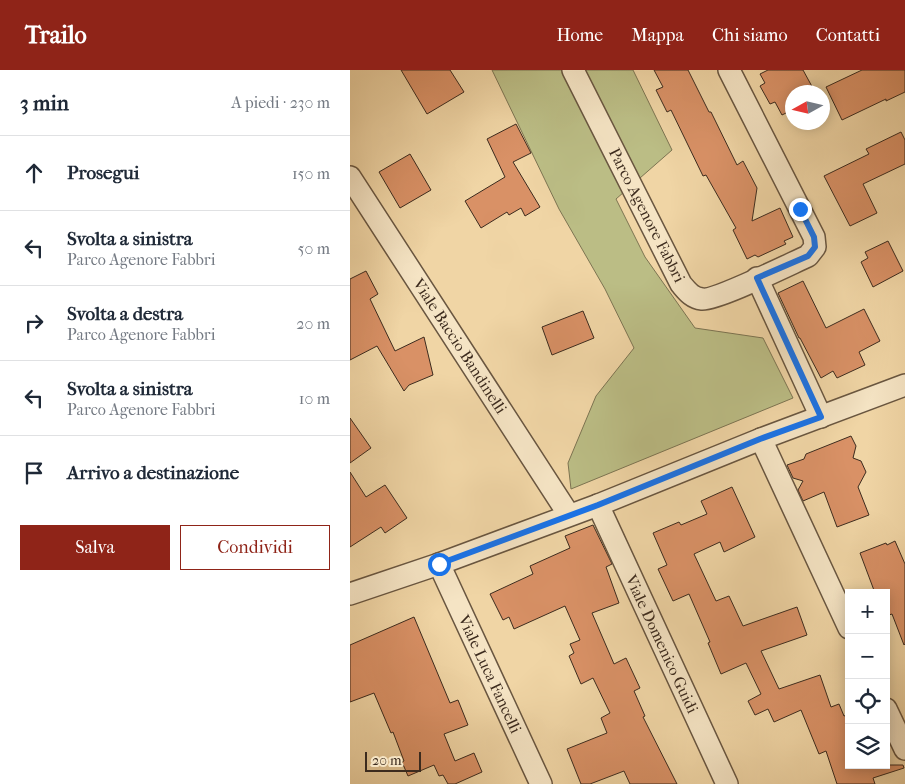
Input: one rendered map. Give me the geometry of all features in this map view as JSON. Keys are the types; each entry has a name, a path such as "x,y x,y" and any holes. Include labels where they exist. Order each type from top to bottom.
{"street":[{"name":"Parco Agenore Fabbri","path":"574,70 680,284 692,296 703,300 723,294 808,256 815,247 814,237 730,70"},
{"name":"Viale Baccio Bandinelli","path":"350,177 569,515"},
{"path":"757,278 821,417"},
{"path":"352,589 439,564 598,505 760,439 905,385"},
{"path":"760,439 845,620"},
{"name":"Viale Domenico Guidi","path":"598,505 726,784"},
{"name":"Viale Luca Fancelli","path":"439,564 541,784"},
{"path":"890,717 905,749"}],"green space":[{"path":"492,70 633,70 672,150 616,199 645,257 695,328 763,338 793,398 571,489 568,463 596,396 634,348 605,289 559,209"}],"building":[{"path":"401,70 450,70 464,92 427,114"},
{"path":"654,70 688,70 737,165 743,161 757,188 752,221 780,208 793,237 784,241 786,244 758,257 755,255 747,259 733,230 736,228 706,175 703,176 671,110 667,112 656,90 663,87"},
{"path":"768,70 803,70 811,85 785,85 785,114 782,115 775,102 770,104 760,86 765,83 760,74"},
{"path":"862,70 905,70 905,92 842,120 830,95 830,85"},
{"path":"516,124 531,153 513,162 540,207 525,216 521,208 509,215 507,212 481,228 465,201 505,177 487,139"},
{"path":"901,132 905,140 905,164 863,184 877,213 850,226 824,176 869,154 866,149"},
{"path":"410,154 431,190 400,208 379,172"},
{"path":"888,241 903,271 873,287 861,262 868,258 865,252"},
{"path":"366,271 378,294 370,299 395,351 424,337 433,375 409,385 404,391 377,346 350,360 350,279"},
{"path":"803,281 826,328 864,309 880,341 859,352 865,365 837,378 833,371 821,378 799,338 778,293"},
{"path":"583,311 594,338 552,355 542,327"},
{"path":"350,418 371,448 350,463"},
{"path":"851,436 856,446 853,458 861,461 866,472 858,487 869,515 837,527 824,492 803,501 798,490 803,481 793,478 787,465 804,459 806,454"},
{"path":"350,472 366,497 385,485 407,518 385,533 381,527 350,547"},
{"path":"732,487 755,537 724,552 720,542 694,554 716,601 729,596 743,626 797,607 807,635 761,651 779,689 820,675 831,707 839,704 845,716 845,769 890,769 890,765 903,765 904,768 873,778 875,784 837,784 826,751 819,754 801,710 774,722 768,709 755,715 748,701 761,694 746,663 721,674 708,643 710,642 689,594 673,601 658,569 667,565 653,533 679,522 681,525 707,514 701,501"},
{"path":"593,525 612,564 606,567 619,603 592,613 614,664 626,658 640,688 634,691 645,716 643,717 677,784 630,784 624,771 590,784 581,784 567,749 607,733 601,718 610,713 593,678 581,684 569,656 574,653 570,644 580,640 565,606 514,629 509,617 503,620 490,594 533,574 530,566 570,548 565,536"},
{"path":"895,541 905,564 904,645 892,614 890,615 890,589 874,589 860,553 886,543 887,545"},
{"path":"414,617 450,703 458,700 468,725 444,734 455,761 474,753 482,772 455,784 448,784 443,775 439,776 434,765 408,776 393,732 391,733 374,693 350,702 350,645"}],"route":[{"path":"439,564 598,505 760,439 821,417 757,278 808,256 815,247 814,237 800,209"}]}
